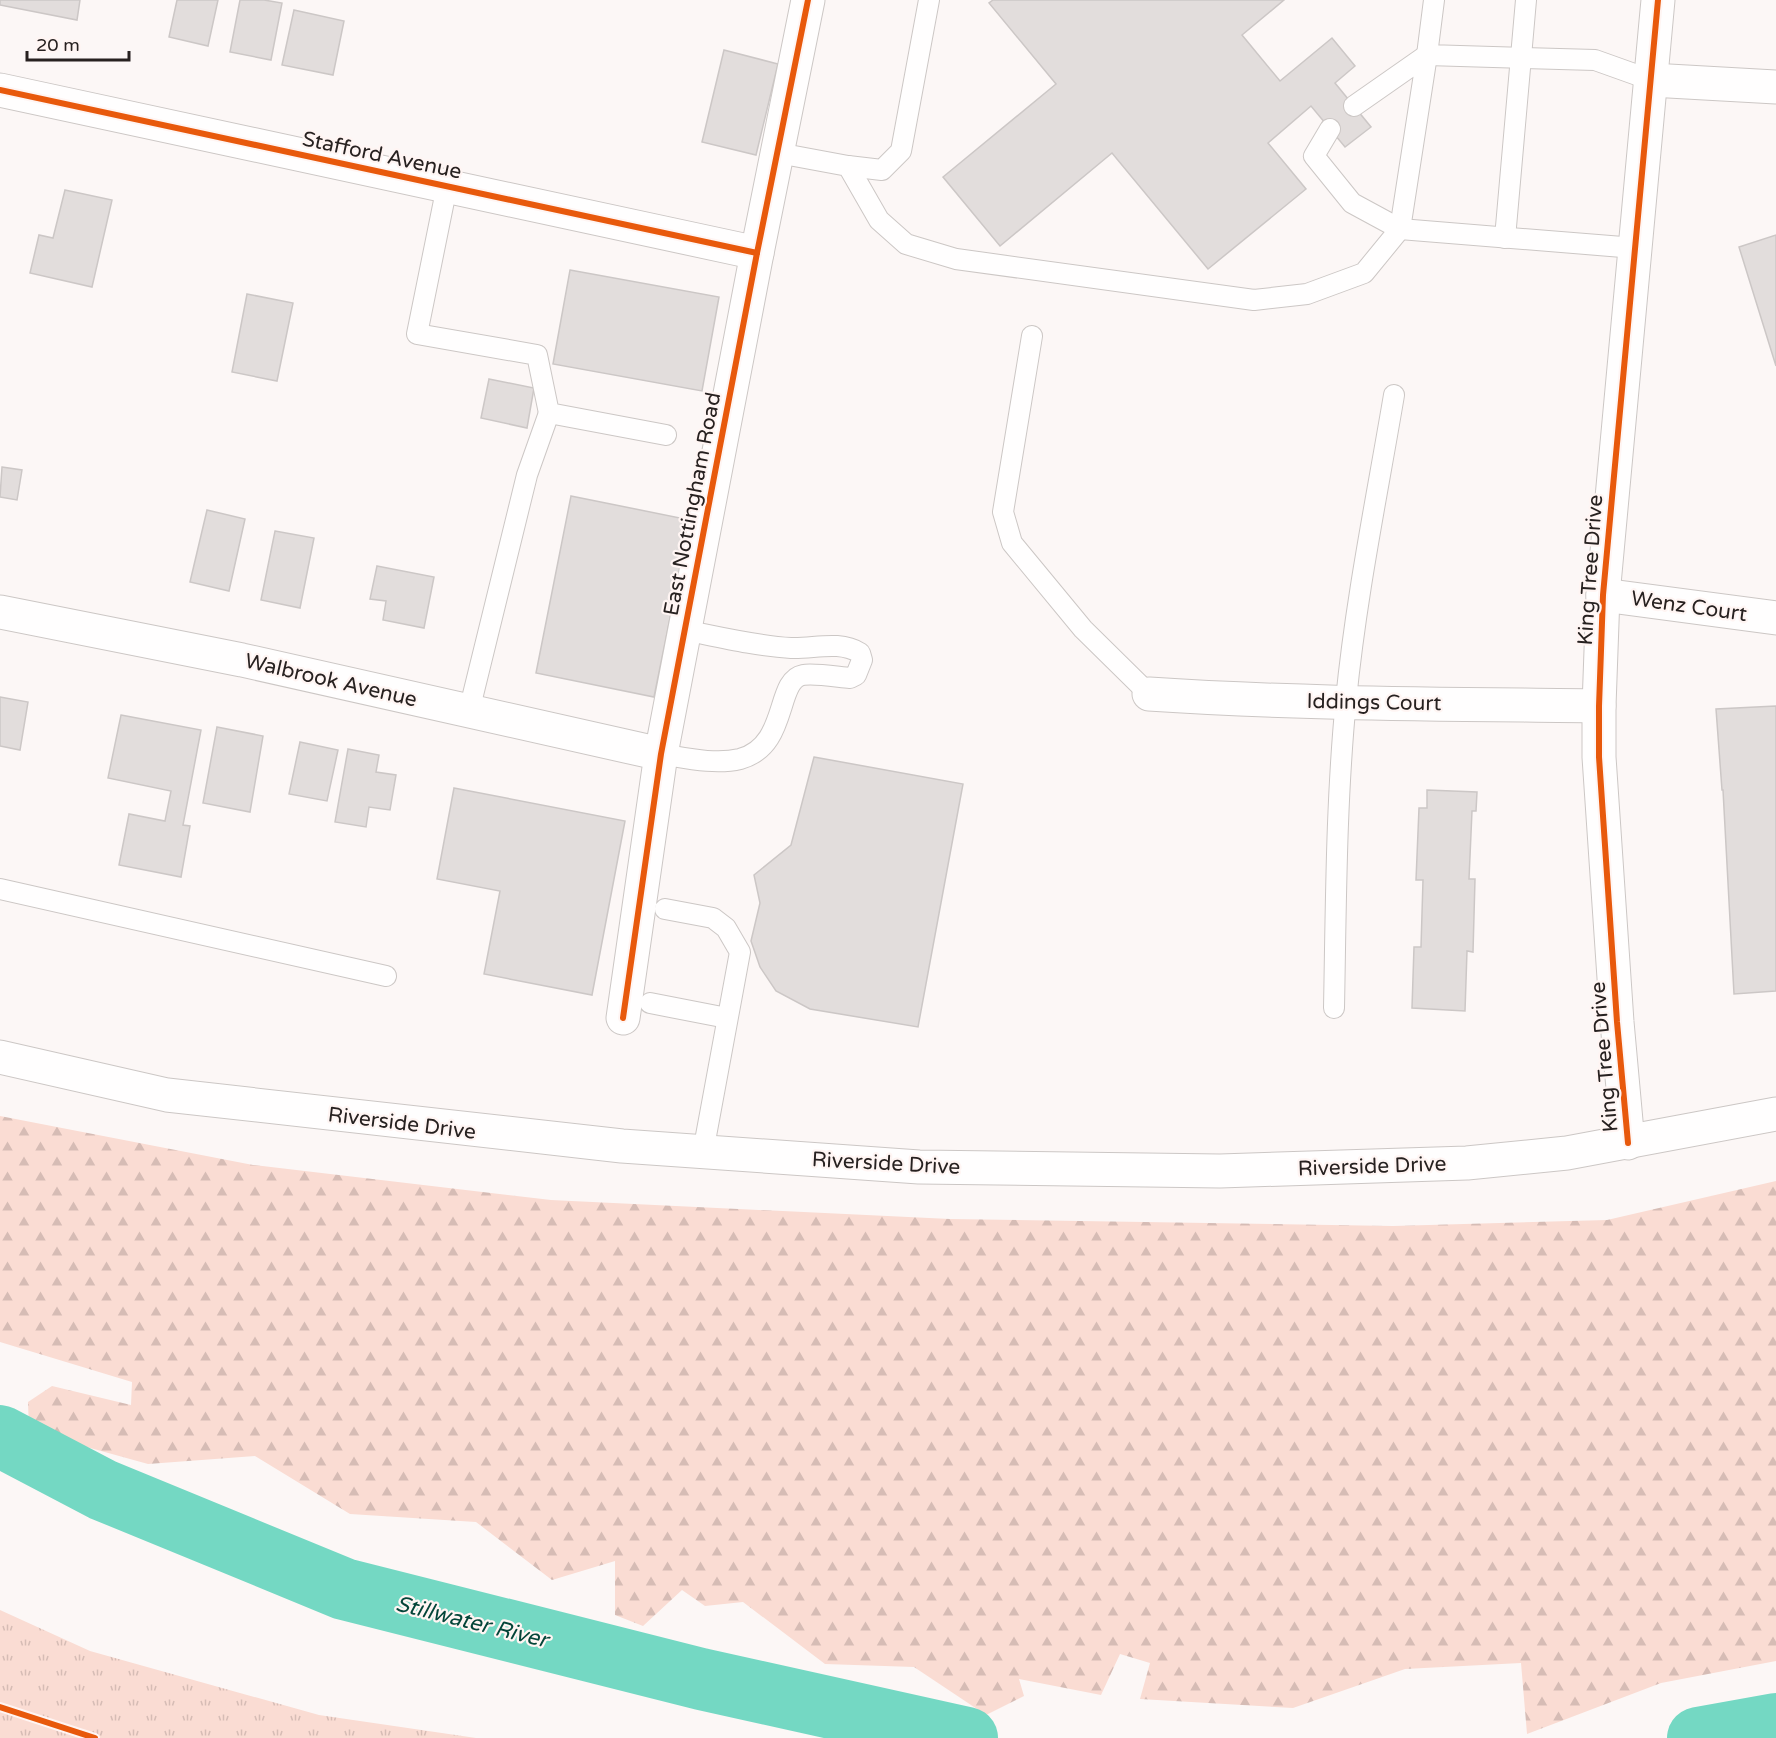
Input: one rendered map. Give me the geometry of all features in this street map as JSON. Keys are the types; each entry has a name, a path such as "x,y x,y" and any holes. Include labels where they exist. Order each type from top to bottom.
{"street":[{"name":"East Nottingham Road","path":"637,1010 661,754 808,0"},
{"name":"King Tree Drive","path":"1628,1143 1602,803 1599,706 1603,594 1658,0"},
{"path":"1651,80 1776,87"},
{"name":"Stafford Avenue","path":"0,90 757,253"},
{"name":"Wenz Court","path":"1603,594 1776,618"},
{"name":"Walbrook Avenue","path":"0,612 242,660 661,754"},
{"name":"Iddings Court","path":"1149,694 1346,702 1599,706"},
{"name":"Riverside Drive","path":"0,1057 167,1095 442,1128 622,1146 919,1167 1220,1171 1467,1163 1567,1153 1776,1114"}],"lane":[{"path":"778,153 882,170 901,151 929,0"},
{"path":"848,166 879,220 906,244 956,259 1254,300 1307,294 1364,273 1400,229 1434,0"},
{"path":"1505,238 1526,0"},
{"path":"1354,106 1427,55 1595,60 1651,80"},
{"path":"1330,129 1314,156 1352,203 1400,229 1635,249"},
{"path":"447,186 417,334 537,355 549,413 527,475 469,711"},
{"path":"1032,336 1003,512 1012,543 1083,629 1149,694"},
{"path":"1334,1008 1338,818 1346,702 1353,635 1394,395"},
{"path":"549,413 666,435"},
{"path":"661,754 710,761 740,759 760,748 773,733 789,684 802,675 850,678 856,675 862,660 860,652 854,648 836,645 791,648 684,630"},
{"path":"0,889 386,976"},
{"path":"666,909 713,918 726,928 740,952 703,1152"},
{"path":"637,1010 727,1018"}],"green space":[{"path":"0,1116 253,1165 551,1200 950,1219 1393,1226 1607,1220 1776,1181 1776,1661 1661,1683 1527,1734 1521,1663 1405,1669 1293,1708 1140,1699 1150,1663 1120,1654 1101,1695 1019,1679 1024,1696 986,1715 914,1667 825,1664 743,1602 705,1606 682,1590 643,1626 615,1615 615,1561 552,1580 476,1522 350,1514 255,1456 148,1464 29,1431 28,1402 52,1386 131,1405 132,1382 0,1342"},
{"path":"0,1610 90,1651 319,1715 476,1738 0,1738"}],"building":[{"path":"0,0 80,0 77,20 0,5"},
{"path":"177,0 218,0 208,46 169,37"},
{"path":"240,0 282,3 271,60 230,52"},
{"path":"993,0 1284,0 1242,35 1280,81 1332,38 1355,66 1335,83 1371,127 1345,147 1311,106 1268,143 1306,189 1208,269 1112,153 1000,246 943,177 1056,84 989,3"},
{"path":"294,10 344,21 333,75 282,65"},
{"path":"724,50 778,64 756,155 702,142"},
{"path":"65,190 112,200 92,287 30,273 39,235 53,238"},
{"path":"1776,235 1776,366 1739,247"},
{"path":"570,270 719,297 702,391 553,364"},
{"path":"247,294 293,303 277,381 232,372"},
{"path":"489,379 534,388 527,428 481,418"},
{"path":"2,467 22,470 17,500 0,497"},
{"path":"571,496 690,520 654,697 536,673"},
{"path":"207,510 245,519 229,591 190,582"},
{"path":"275,531 314,538 300,608 261,600"},
{"path":"377,566 434,577 424,628 383,620 386,601 370,599"},
{"path":"0,697 28,702 20,750 0,746"},
{"path":"1776,706 1776,991 1734,994 1723,790 1716,709"},
{"path":"121,715 201,730 183,825 190,826 181,877 119,865 129,814 165,821 171,791 108,778"},
{"path":"217,727 263,736 250,812 203,803"},
{"path":"300,742 338,750 327,801 289,794"},
{"path":"348,749 379,755 376,772 396,775 390,810 369,807 366,827 335,822"},
{"path":"814,757 963,784 918,1027 810,1009 776,991 760,967 751,941 760,903 754,875 791,845"},
{"path":"454,788 625,821 592,995 484,974 500,891 437,879"},
{"path":"1427,790 1477,792 1476,811 1472,811 1469,879 1475,879 1473,952 1467,951 1465,1011 1412,1008 1414,947 1421,947 1423,880 1416,880 1419,808 1427,808"}],"waterway":[{"name":"Stillwater River","path":"0,1436 103,1490 344,1589 701,1679 967,1738"},
{"name":"Stillwater River","path":"1698,1738 1776,1724"}],"cycle path":[{"path":"623,1018 661,754 808,0"},
{"path":"1628,1143 1617,1022 1599,757 1599,706 1603,595 1658,0"},
{"path":"0,90 757,253"},
{"path":"0,1707 95,1738"}]}
